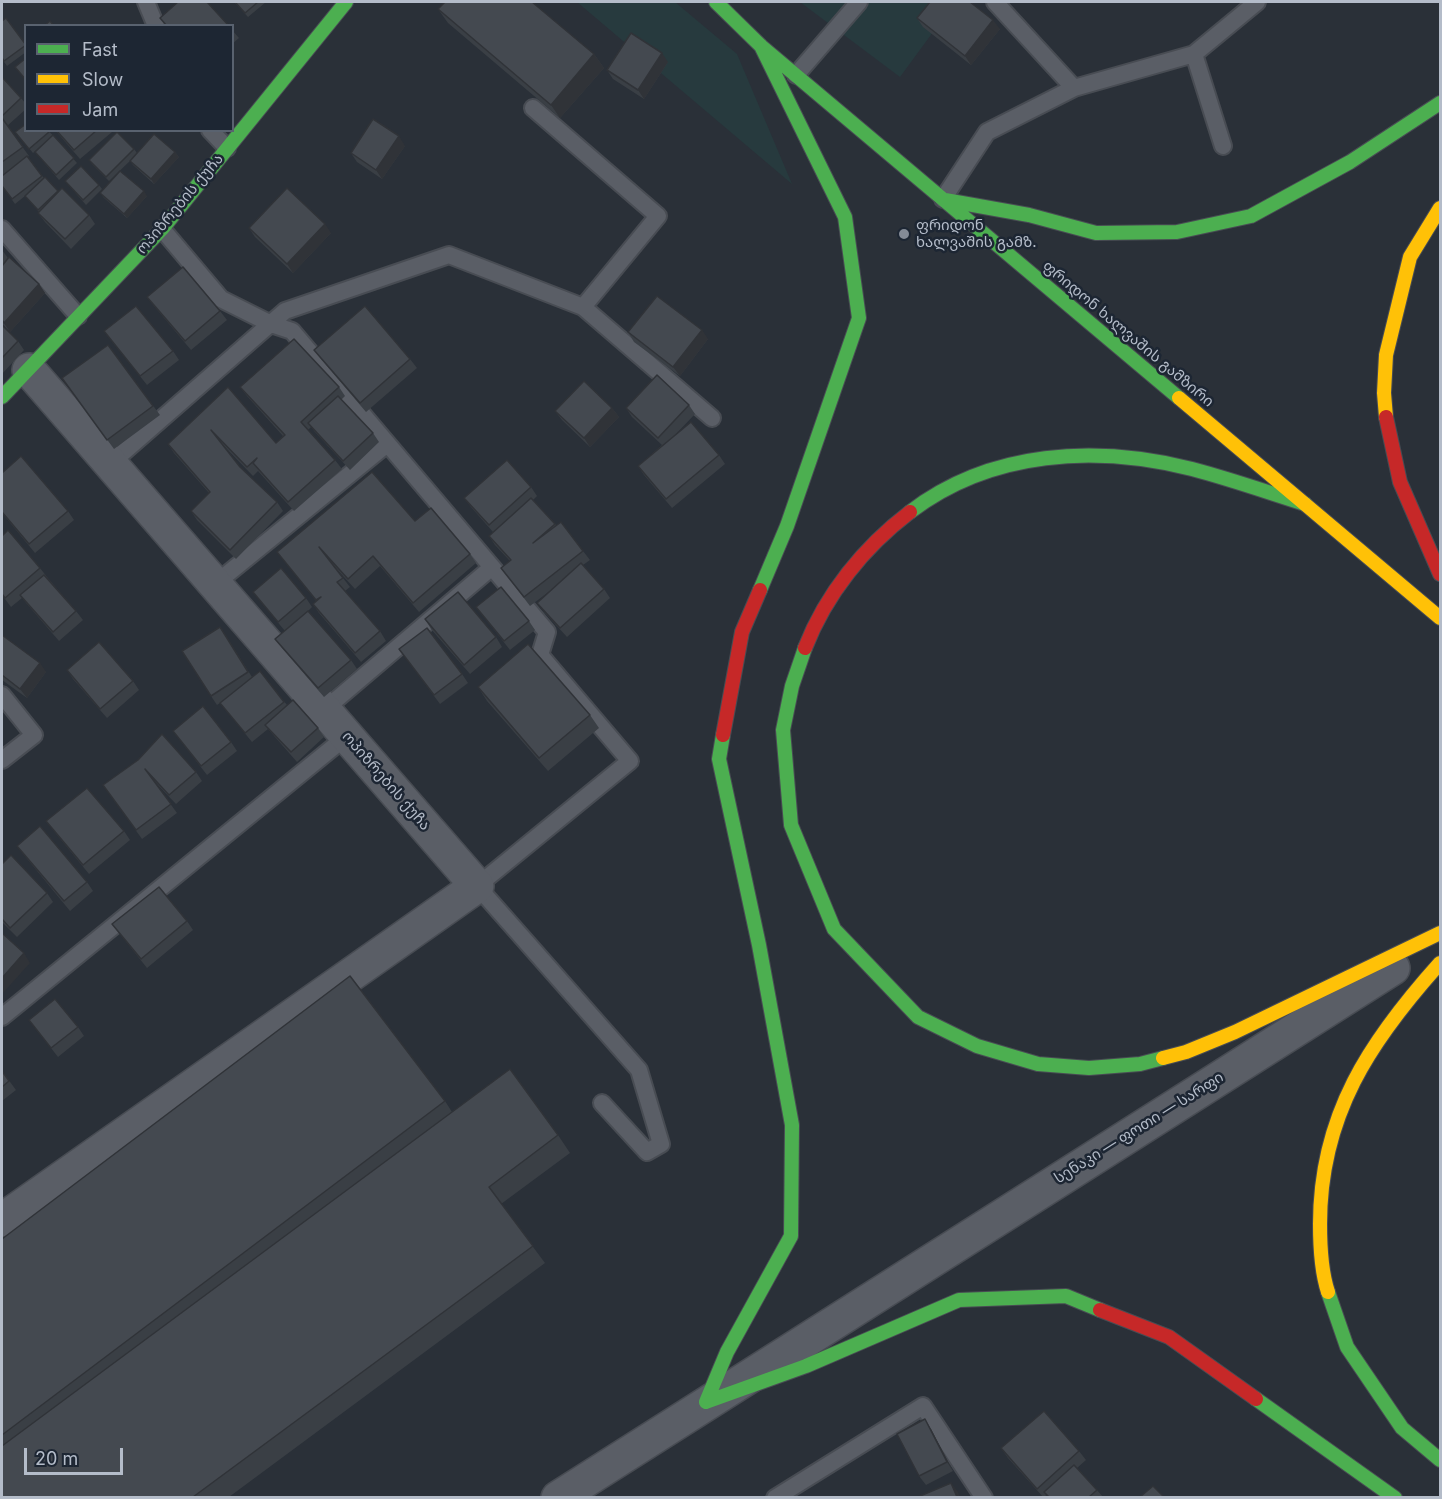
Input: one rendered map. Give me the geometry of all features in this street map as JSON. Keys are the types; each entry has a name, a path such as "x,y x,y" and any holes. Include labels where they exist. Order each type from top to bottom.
{"main road":[{"name":"ოპიზრების ქუჩა","path":"2,397 162,229 346,2"},
{"name":"ფრიდონ ხალვაშის გამზირი","path":"716,2 761,46 1440,618"},
{"path":"706,1402 727,1352 791,1236 792,1125 759,945 719,759 742,632 787,526 859,318 845,217 761,46"},
{"path":"943,199 1029,215 1096,233 1177,232 1251,216 1350,162 1440,103"},
{"path":"1440,208 1410,257 1386,355 1384,393 1388,434 1400,482 1440,574"},
{"path":"1305,504 1191,469 1112,456 1040,457 977,474 920,504 887,529 851,567 829,601 806,645 792,686 783,730 790,825 834,929 918,1017 977,1046 1038,1064 1089,1068 1140,1064 1186,1052 1235,1032 1440,933"},
{"path":"1440,963 1398,1010 1347,1090 1329,1140 1320,1204 1320,1245 1326,1286 1347,1347 1402,1428 1440,1460"},
{"path":"706,1402 806,1366 959,1300 1066,1296 1169,1337 1395,1497"}],"street":[{"name":"ოპიზრების ქუჩა","path":"29,370 477,886"},
{"path":"2,1220 477,886"},
{"name":"სენაკი — ფოთი — სარფი","path":"558,1497 1440,939"}],"lane":[{"path":"146,2 155,24"},
{"path":"796,75 859,2"},
{"path":"943,199 987,132 1074,87 1194,54 1257,2"},
{"path":"999,3 1074,87"},
{"path":"1194,54 1223,146"},
{"path":"533,108 658,216 583,307"},
{"path":"212,132 227,148"},
{"path":"2,229 78,316"},
{"path":"162,229 221,299 271,324 292,331 547,632 540,655 630,761 477,886"},
{"path":"110,464 285,311 449,255 583,307 712,418"},
{"path":"215,584 387,444"},
{"path":"324,710 491,568"},
{"path":"2,695 34,735 2,760"},
{"path":"2,1017 347,736"},
{"name":"ოპიზრების ქუჩა","path":"477,886 639,1070 661,1144 647,1152 602,1103"},
{"path":"775,1497 923,1406 984,1497"}],"green space":[{"path":"577,2 675,2 737,54 792,184"},
{"path":"800,2 955,2 900,77"}],"building":[{"path":"178,2 207,2 227,24 165,24 160,18"},
{"path":"235,2 258,2 245,13"},
{"path":"445,2 532,2 594,54 551,105 438,9"},
{"path":"930,2 970,2 993,20 965,56 917,18"},
{"path":"6,18 24,42 24,46 4,61 2,58 2,21"},
{"path":"631,33 662,53 638,90 607,70"},
{"path":"24,60 24,78 15,67"},
{"path":"2,77 21,98 2,116"},
{"path":"2,118 23,147 2,162"},
{"path":"373,119 399,136 376,170 351,153"},
{"path":"24,125 24,132 49,132 29,149 15,132"},
{"path":"58,132 95,132 74,150"},
{"path":"117,132 134,149 106,177 89,160"},
{"path":"154,134 175,152 151,179 130,161"},
{"path":"53,135 74,158 56,175 35,152"},
{"path":"27,156 42,176 12,199 2,186 2,176"},
{"path":"81,166 99,185 83,200 65,181"},
{"path":"120,171 144,191 124,214 100,193"},
{"path":"45,177 58,191 38,210 25,196"},
{"path":"62,188 89,215 65,239 38,213"},
{"path":"287,188 325,224 287,264 249,228"},
{"path":"9,257 39,284 4,323 2,320 2,266"},
{"path":"183,267 220,311 185,341 147,297"},
{"path":"657,296 702,330 673,367 628,332"},
{"path":"136,306 173,351 140,376 104,331"},
{"path":"365,306 410,359 360,403 314,350"},
{"path":"2,325 18,341 2,358"},
{"path":"294,339 339,387 301,422 335,460 288,502 253,463 257,458 247,467 211,430 240,467 277,502 230,550 191,511 210,492 168,444 228,387 276,443 285,435 240,387"},
{"path":"108,345 153,406 107,440 62,378"},
{"path":"657,375 689,405 658,438 626,408"},
{"path":"584,381 612,408 584,438 555,411"},
{"path":"338,396 373,433 343,461 308,423"},
{"path":"691,422 719,455 666,499 638,466"},
{"path":"21,456 68,511 29,544 2,512 2,473"},
{"path":"507,460 531,487 489,525 464,498"},
{"path":"372,472 415,521 431,508 470,554 413,603 373,556 348,579 319,547 343,578 337,582 380,631 355,653 313,604 321,597 316,600 277,552"},
{"path":"531,498 555,524 533,543 561,522 583,551 524,597 501,568 511,560 489,536"},
{"path":"8,530 40,568 5,598 2,594 2,536"},
{"path":"581,563 604,589 560,628 537,603"},
{"path":"281,568 306,598 278,622 253,592"},
{"path":"44,575 76,611 53,632 20,595"},
{"path":"501,587 529,621 504,641 476,607"},
{"path":"458,592 496,637 464,665 425,619"},
{"path":"308,611 351,660 318,688 275,639"},
{"path":"220,627 248,672 211,696 182,651"},
{"path":"427,628 462,674 434,695 399,649"},
{"path":"2,635 40,663 20,689 2,675"},
{"path":"99,642 133,681 100,709 67,670"},
{"path":"528,644 590,715 539,758 478,687"},
{"path":"260,671 284,702 245,733 220,703"},
{"path":"293,700 318,728 291,752 265,725"},
{"path":"203,706 231,742 201,766 173,731"},
{"path":"162,734 196,772 169,795 145,769 171,804 136,830 103,785 138,760"},
{"path":"87,788 124,831 83,865 46,821"},
{"path":"40,826 87,882 64,901 17,846"},
{"path":"11,855 47,893 10,928 2,919 2,864"},
{"path":"159,887 187,921 141,959 112,924"},
{"path":"2,933 24,953 2,978"},
{"path":"350,976 445,1101 2,1435 2,1239"},
{"path":"55,999 78,1027 51,1048 29,1020"},
{"path":"510,1069 558,1135 489,1187 533,1246 193,1497 2,1497 2,1446"},
{"path":"2,1071 9,1081 2,1087"},
{"path":"1044,1411 1079,1451 1037,1489 1001,1448"},
{"path":"925,1419 947,1462 919,1476 897,1434"},
{"path":"1074,1465 1097,1490 1089,1497 1049,1497 1044,1492"},
{"path":"951,1483 957,1497 920,1496"},
{"path":"1153,1486 1164,1497 1140,1497"}],"traffic: fast":[{"path":"2,397 162,229 346,2"},
{"path":"716,2 761,46 1179,398"},
{"path":"760,590 787,526 859,318 845,217 761,46"},
{"path":"945,200 1029,215 1096,233 1177,232 1251,216 1350,162 1440,103"},
{"path":"910,512 941,491 975,476 1010,465 1045,458 1082,456 1156,461 1234,481 1305,504"},
{"path":"805,648 792,686 783,730 791,825 834,929 918,1017 977,1046 1038,1064 1089,1068 1140,1064 1163,1058"},
{"path":"706,1402 727,1352 791,1236 792,1125 759,945 719,759 723,735"},
{"path":"1328,1292 1347,1347 1402,1428 1440,1460"},
{"path":"706,1402 806,1366 959,1300 1066,1296 1100,1310"},
{"path":"1256,1399 1395,1498"}],"traffic: slow":[{"path":"1386,417 1384,393 1386,355 1410,257 1440,208"},
{"path":"1179,398 1440,618"},
{"path":"1163,1058 1186,1052 1235,1032 1440,933"},
{"path":"1328,1292 1321,1250 1322,1185 1329,1148 1340,1114 1371,1051 1392,1021 1440,963"}],"traffic: jam":[{"path":"1386,417 1400,482 1440,574"},
{"path":"805,648 824,609 848,573 877,540 910,512"},
{"path":"723,735 742,632 760,590"},
{"path":"1100,1310 1169,1337 1256,1399"}],"place":[{"name":"ფრიდონ ხალვაშის გამზ.","path":"904,234"}]}
